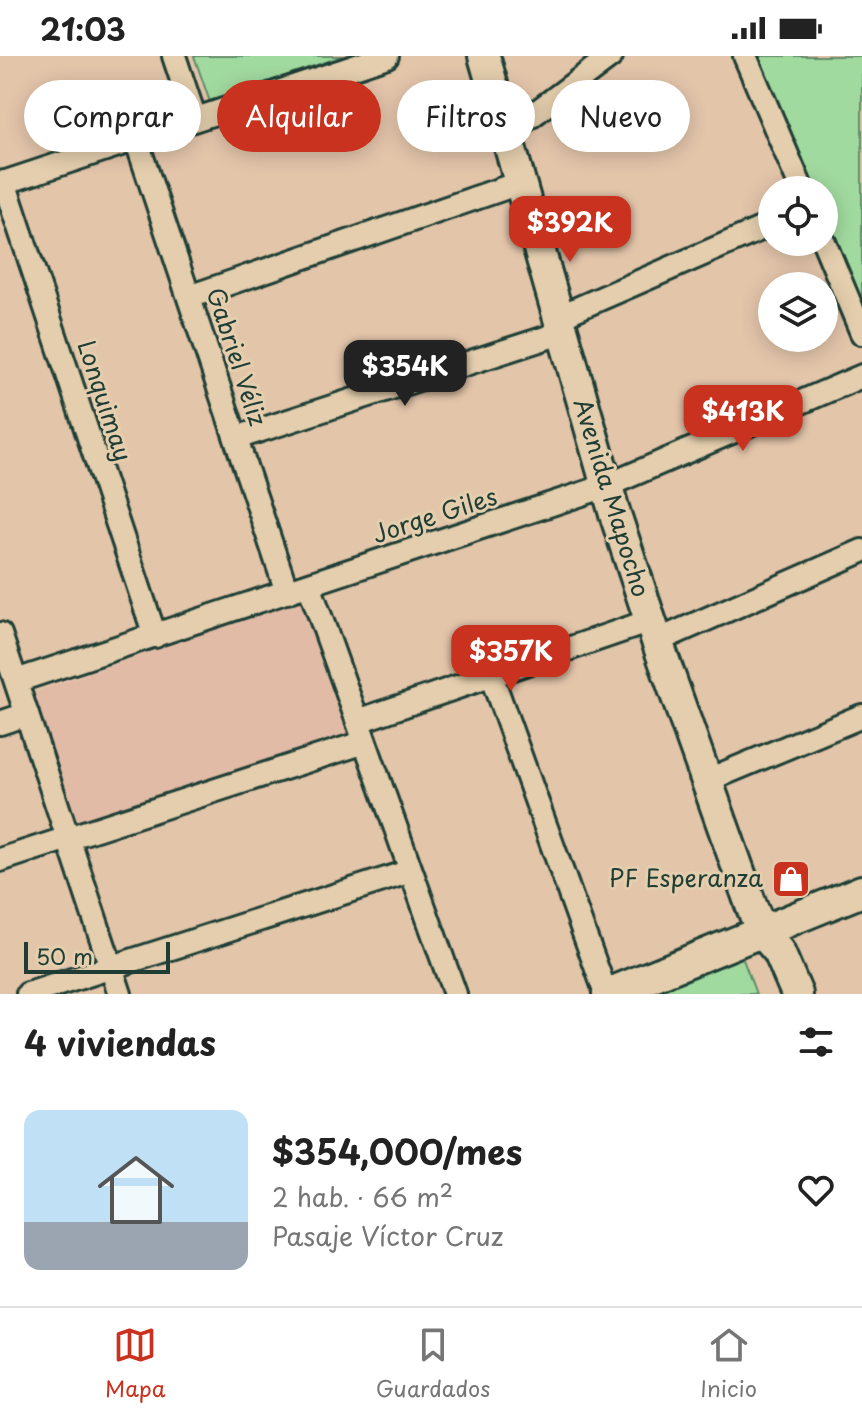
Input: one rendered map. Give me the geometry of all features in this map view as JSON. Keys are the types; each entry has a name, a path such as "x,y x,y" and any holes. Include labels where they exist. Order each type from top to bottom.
{"main road":[{"name":"Avenida Mapocho","path":"484,56 491,80"},
{"name":"Avenida Mapocho","path":"511,152 606,486 653,631 762,932 763,955 777,994"},
{"path":"607,994 862,891"},
{"name":"Avenida Mapocho","path":"762,932 779,952 797,994"}],"street":[{"path":"174,56 182,80"},
{"path":"201,117 387,56"},
{"path":"535,113 611,56"},
{"path":"745,56 796,176"},
{"path":"2,183 96,152"},
{"name":"Gabriel Véliz","path":"140,152 287,592"},
{"name":"Lonquimay","path":"2,183 155,636"},
{"path":"189,297 519,183"},
{"path":"236,438 559,325 758,231"},
{"path":"830,256 862,333"},
{"name":"Jorge Giles","path":"16,681 606,486 862,376"},
{"path":"0,860 361,732 491,675 653,631 862,551"},
{"path":"309,585 455,994"},
{"path":"0,634 120,994"},
{"path":"491,675 607,994"},
{"path":"0,723 27,714"},
{"path":"706,781 862,716"},
{"path":"28,994 411,871"}],"shaded area":[{"path":"299,601 349,738 76,825 34,692"}],"green space":[{"path":"194,56 343,56 274,80 217,80 217,100 210,102"},
{"path":"757,56 862,56 862,301 838,245 838,176 809,176"},
{"path":"741,954 756,994 642,994"}],"place":[{"name":"PF Esperanza","path":"791,879"}]}
